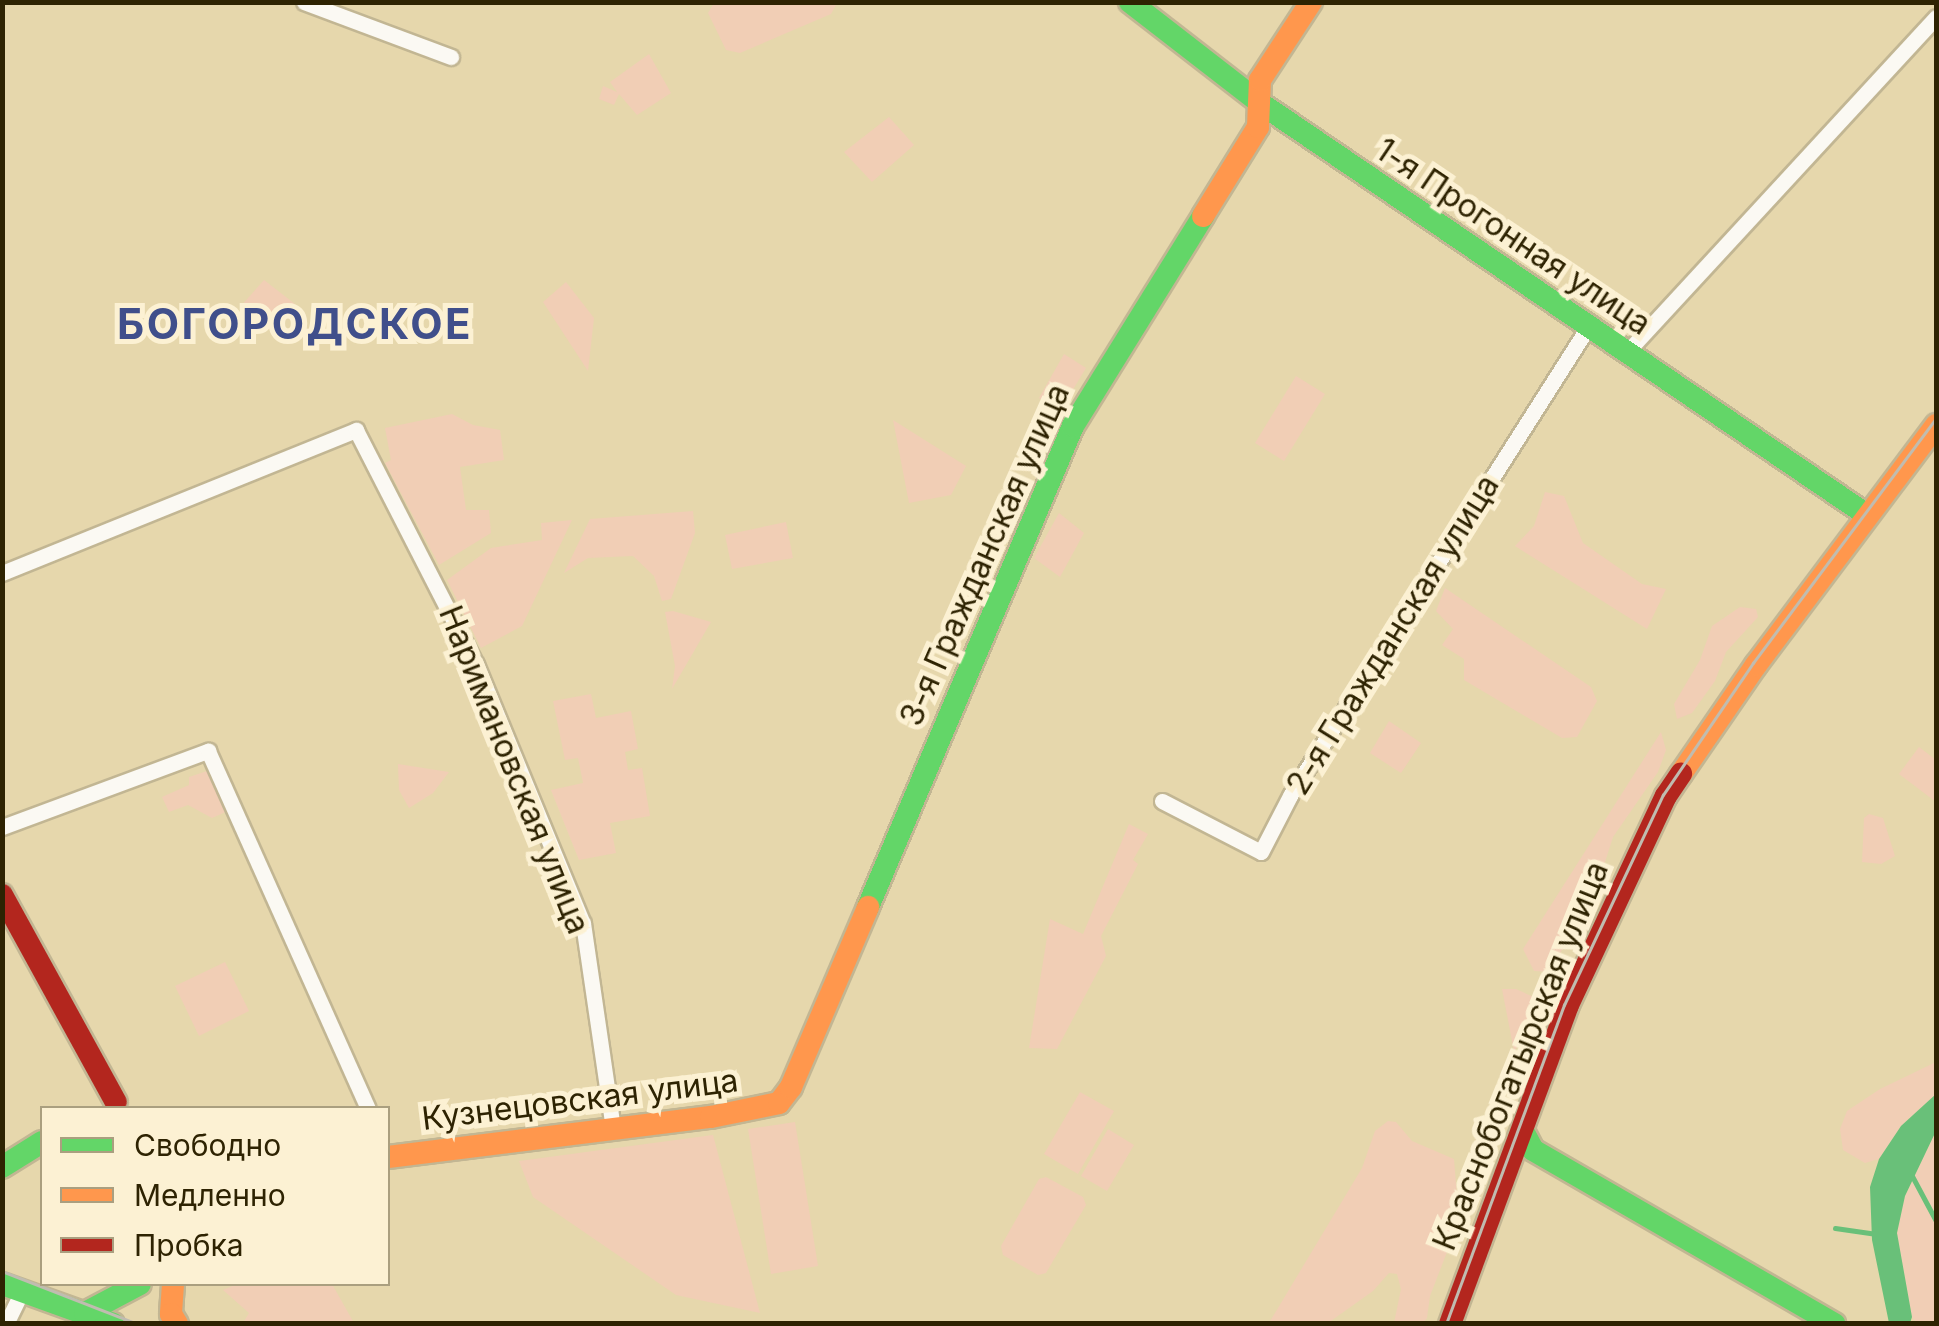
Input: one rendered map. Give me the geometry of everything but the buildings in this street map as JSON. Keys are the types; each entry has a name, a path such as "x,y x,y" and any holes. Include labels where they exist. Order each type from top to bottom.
{"street":[{"name":"1-я Прогонная улица","path":"1130,2 1260,102 1867,515"},
{"name":"3-я Гражданская улица","path":"779,1103 791,1086 1073,426 1258,127 1260,80 1311,2"},
{"path":"309,3 451,57"},
{"path":"1626,353 1936,17"},
{"name":"2-я Гражданская улица","path":"1162,801 1261,852 1291,794 1588,328"},
{"name":"Краснобогатырская улица","path":"1450,1324 1567,1007 1666,796 1736,692 1936,425"},
{"name":"Наримановская улица","path":"2,573 356,430 468,648 583,923 613,1129"},
{"path":"2,827 208,751 367,1106"},
{"path":"2,895 115,1106"},
{"name":"Кузнецовская улица","path":"390,1155 759,1110 779,1103"},
{"path":"1523,1131 1533,1150 1834,1324"},
{"path":"2,1167 40,1143"},
{"path":"1504,1182 1526,1169 1547,1169 1592,1184"},
{"path":"85,1313 136,1286"},
{"path":"172,1286 171,1314 176,1324"},
{"path":"6,1324 12,1287 112,1324"}],"shaded area":[{"path":"714,2 837,3 831,14 740,53 726,50 708,13"},
{"path":"649,54 671,93 637,115 619,94 614,105 599,99 603,86 617,92 610,82"},
{"path":"889,117 914,145 872,182 844,152"},
{"path":"264,280 295,304 272,331 240,307"},
{"path":"566,282 594,318 588,371 543,302"},
{"path":"1064,354 1086,368 1060,411 1039,398"},
{"path":"1296,376 1325,394 1284,461 1255,443"},
{"path":"452,414 473,425 500,430 504,460 460,467 466,510 489,510 491,533 439,565 385,463 391,460 385,428"},
{"path":"893,420 966,466 951,495 909,503"},
{"path":"1545,492 1564,496 1583,543 1642,584 1666,589 1647,629 1515,546 1534,526"},
{"path":"693,511 695,533 671,599 662,601 654,576 633,556 588,558 564,573 590,519"},
{"path":"1059,513 1084,533 1060,577 1034,558"},
{"path":"572,520 522,626 481,648 447,580 491,548 542,540 541,523"},
{"path":"786,522 793,558 732,569 725,535"},
{"path":"1445,588 1591,687 1597,701 1577,737 1562,738 1464,680 1464,659 1442,645 1453,629 1436,611"},
{"path":"1740,607 1756,609 1758,617 1726,652 1715,681 1692,713 1677,719 1674,704 1700,660 1712,626"},
{"path":"665,612 711,622 672,689 675,666"},
{"path":"591,694 596,718 631,711 638,749 625,752 628,770 642,768 650,816 610,823 616,853 579,860 551,790 583,783 578,758 565,760 553,701"},
{"path":"1389,721 1421,743 1401,773 1370,753"},
{"path":"1661,732 1666,750 1658,772 1613,837 1599,881 1550,972 1534,971 1523,949"},
{"path":"1919,747 1936,760 1936,802 1899,774"},
{"path":"398,764 449,772 433,793 409,808 399,790"},
{"path":"210,770 228,811 212,818 188,805 169,812 162,797 189,785 189,777"},
{"path":"1869,814 1883,818 1895,856 1881,864 1862,862 1864,818"},
{"path":"1129,824 1148,834 1133,860 1138,864 1101,936 1106,956 1057,1049 1029,1048 1050,919 1083,934"},
{"path":"225,962 249,1011 199,1036 175,986"},
{"path":"1502,989 1516,989 1538,999 1541,1006 1533,1027 1514,1051"},
{"path":"1936,1062 1936,1094 1901,1126 1879,1159 1865,1163 1843,1150 1840,1129 1847,1111 1880,1089"},
{"path":"1080,1092 1114,1111 1078,1174 1044,1154"},
{"path":"1936,1094 1936,1131 1905,1196 1897,1233 1912,1317 1910,1323 1889,1323 1872,1240 1870,1187 1879,1159 1901,1126"},
{"path":"1388,1121 1396,1122 1412,1141 1454,1159 1459,1221 1430,1296 1427,1318 1423,1323 1394,1323 1401,1289 1397,1274 1389,1273 1373,1291 1328,1323 1269,1323 1362,1168 1375,1131"},
{"path":"795,1122 818,1266 771,1274 748,1129"},
{"path":"1108,1129 1134,1145 1107,1191 1081,1176"},
{"path":"1936,1131 1936,1323 1917,1323 1912,1317 1897,1233 1905,1196"},
{"path":"713,1135 760,1313 676,1295 533,1197 519,1161"},
{"path":"1046,1177 1083,1197 1086,1205 1046,1273 1038,1275 1003,1255 1001,1246 1039,1179"},
{"path":"232,1286 333,1286 354,1323 243,1323 249,1313 223,1290"}],"waterway":[{"path":"1912,1176 1936,1221"},
{"path":"1835,1228 1877,1234"}],"tram line":[{"path":"1446,1324 1564,1005 1663,795 1753,663 1936,418"},
{"path":"2,1271 40,1286"},
{"path":"40,1286 138,1324"}],"traffic: fast":[{"path":"1130,2 1260,103 1867,515"},
{"path":"868,907 1073,426 1203,216"},
{"path":"1523,1131 1533,1150 1834,1324"},
{"path":"2,1167 40,1143"},
{"path":"2,1284 113,1324"},
{"path":"85,1313 136,1286"}],"traffic: slow":[{"path":"1203,216 1258,127 1260,80 1311,2"},
{"path":"1681,774 1756,665 1936,425"},
{"path":"390,1157 711,1117 779,1103 791,1087 868,907"},
{"path":"173,1286 171,1314 177,1324"}],"traffic: jam":[{"path":"1450,1324 1567,1007 1666,796 1681,774"},
{"path":"2,895 116,1102"}],"district":[{"name":"БОГОРОДСКОЕ","path":"295,324"}]}
